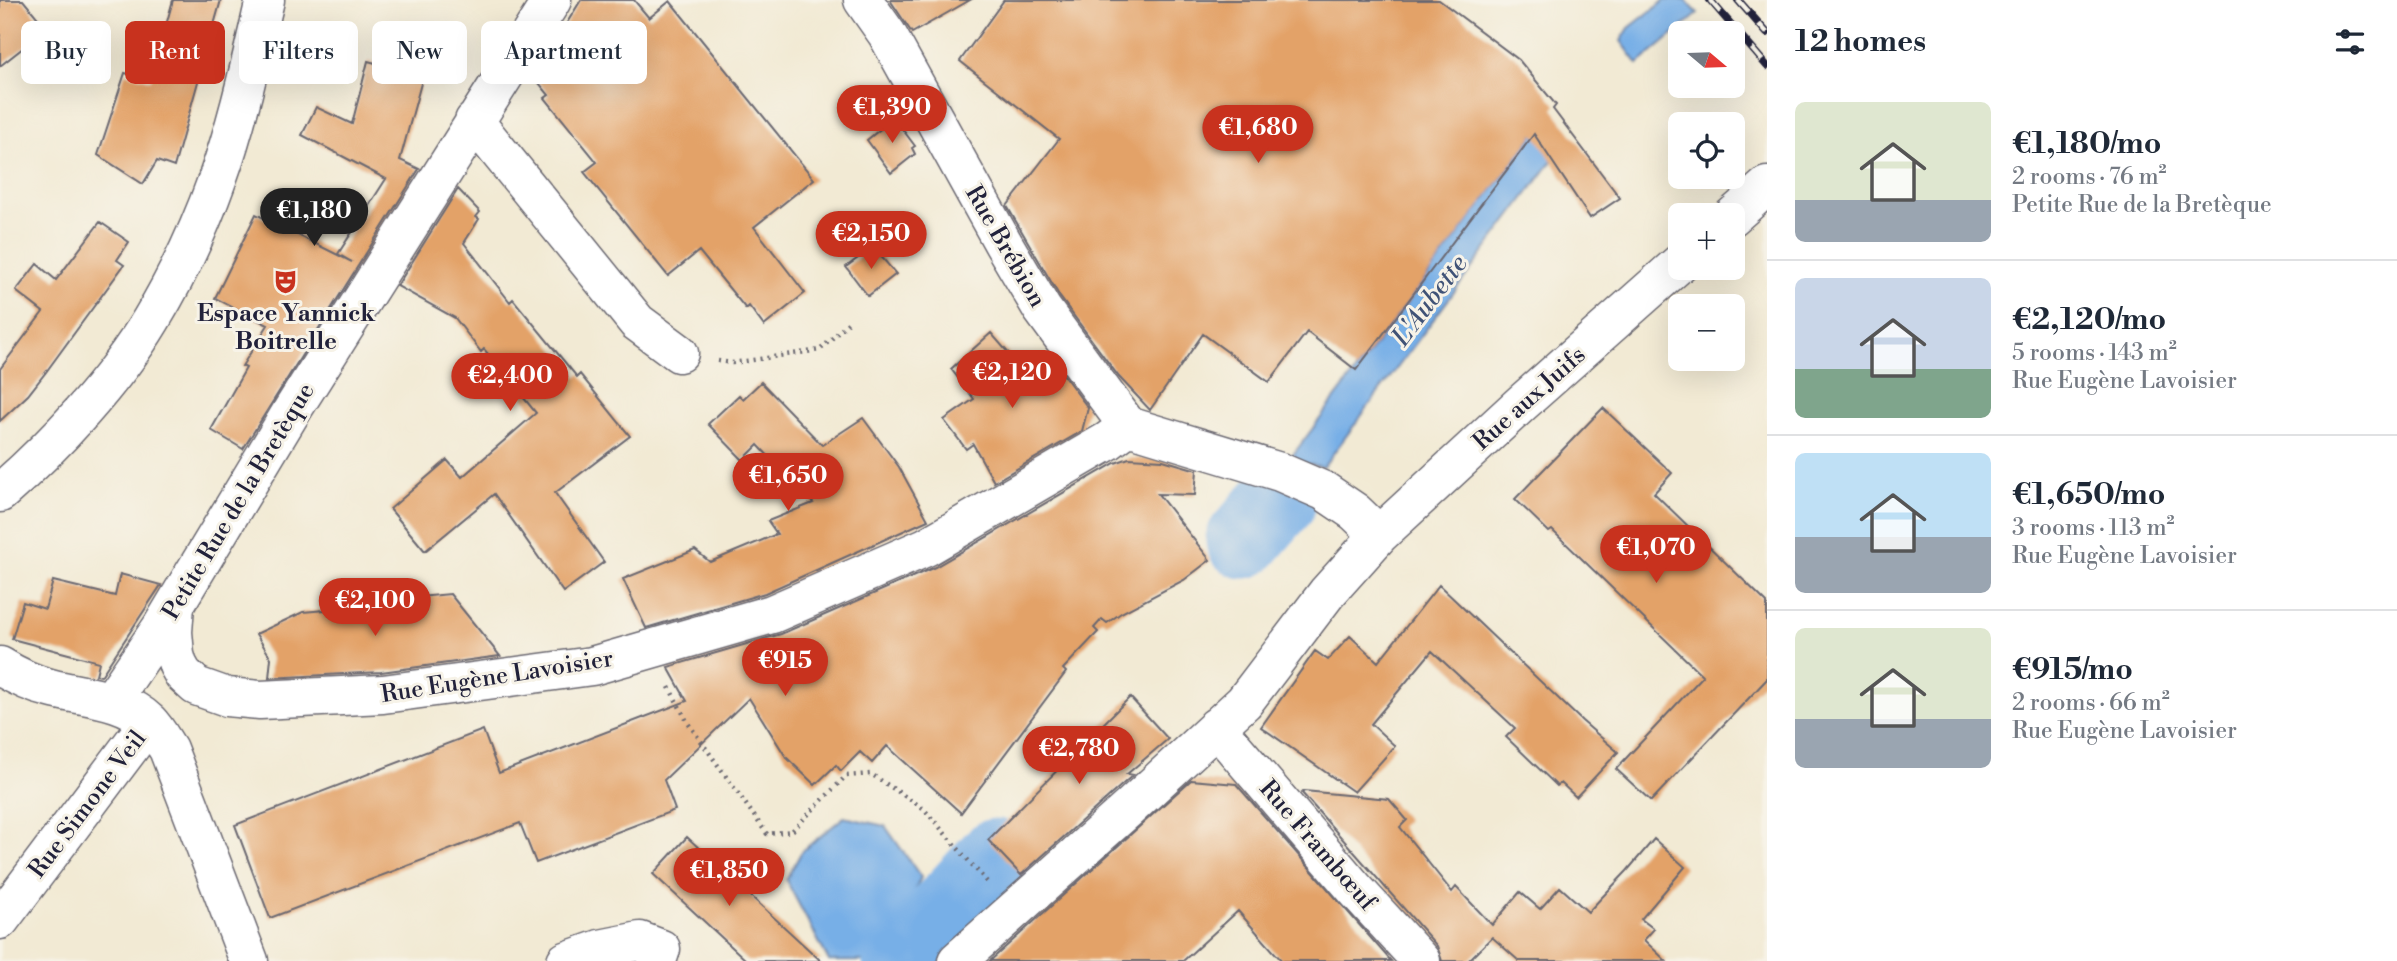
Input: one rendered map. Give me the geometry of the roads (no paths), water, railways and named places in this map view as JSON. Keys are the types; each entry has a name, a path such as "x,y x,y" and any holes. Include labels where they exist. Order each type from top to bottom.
{"street":[{"path":"0,493 25,471 75,418 151,321 184,256 217,180 265,0"},
{"name":"Petite Rue de la Bretèque","path":"111,701 175,605 293,409 552,0"},
{"name":"Rue Brébion","path":"863,0 887,34 1042,309 1128,426"},
{"path":"474,121 637,322 679,353"},
{"path":"1745,205 1767,186"},
{"name":"Rue aux Juifs","path":"957,961 1244,702 1327,593 1379,535 1668,274"},
{"path":"1128,426 1295,479 1324,491 1355,512 1379,535"},
{"name":"Rue Eugène Lavoisier","path":"175,605 174,655 183,674 196,686 227,697 260,700 383,694 592,666 772,614 926,547 1108,441 1128,426"},
{"path":"0,666 47,688 111,701 132,709 149,722 168,749 249,961"},
{"name":"Rue Simone Veil","path":"0,920 149,722"},
{"name":"Rue Frambœuf","path":"1216,727 1355,889 1421,961"},
{"path":"566,961 600,949 640,941 661,949 657,961"}],"water":[{"path":"1665,0 1686,0 1698,14 1690,21 1668,21 1668,39 1638,64 1621,41 1629,28"},
{"path":"1543,122 1552,161 1323,467 1289,460"},
{"path":"844,817 885,826 921,877 905,913 863,961 829,961 786,880 802,851"}],"waterway":[{"name":"L'Aubette","path":"1244,540 1278,501"},
{"name":"L'Aubette","path":"901,961 996,857"}],"railway":[{"path":"1710,0 1767,66"},
{"path":"1738,0 1767,33"}],"place":[{"name":"Espace Yannick Boitrelle","path":"286,282"}]}
